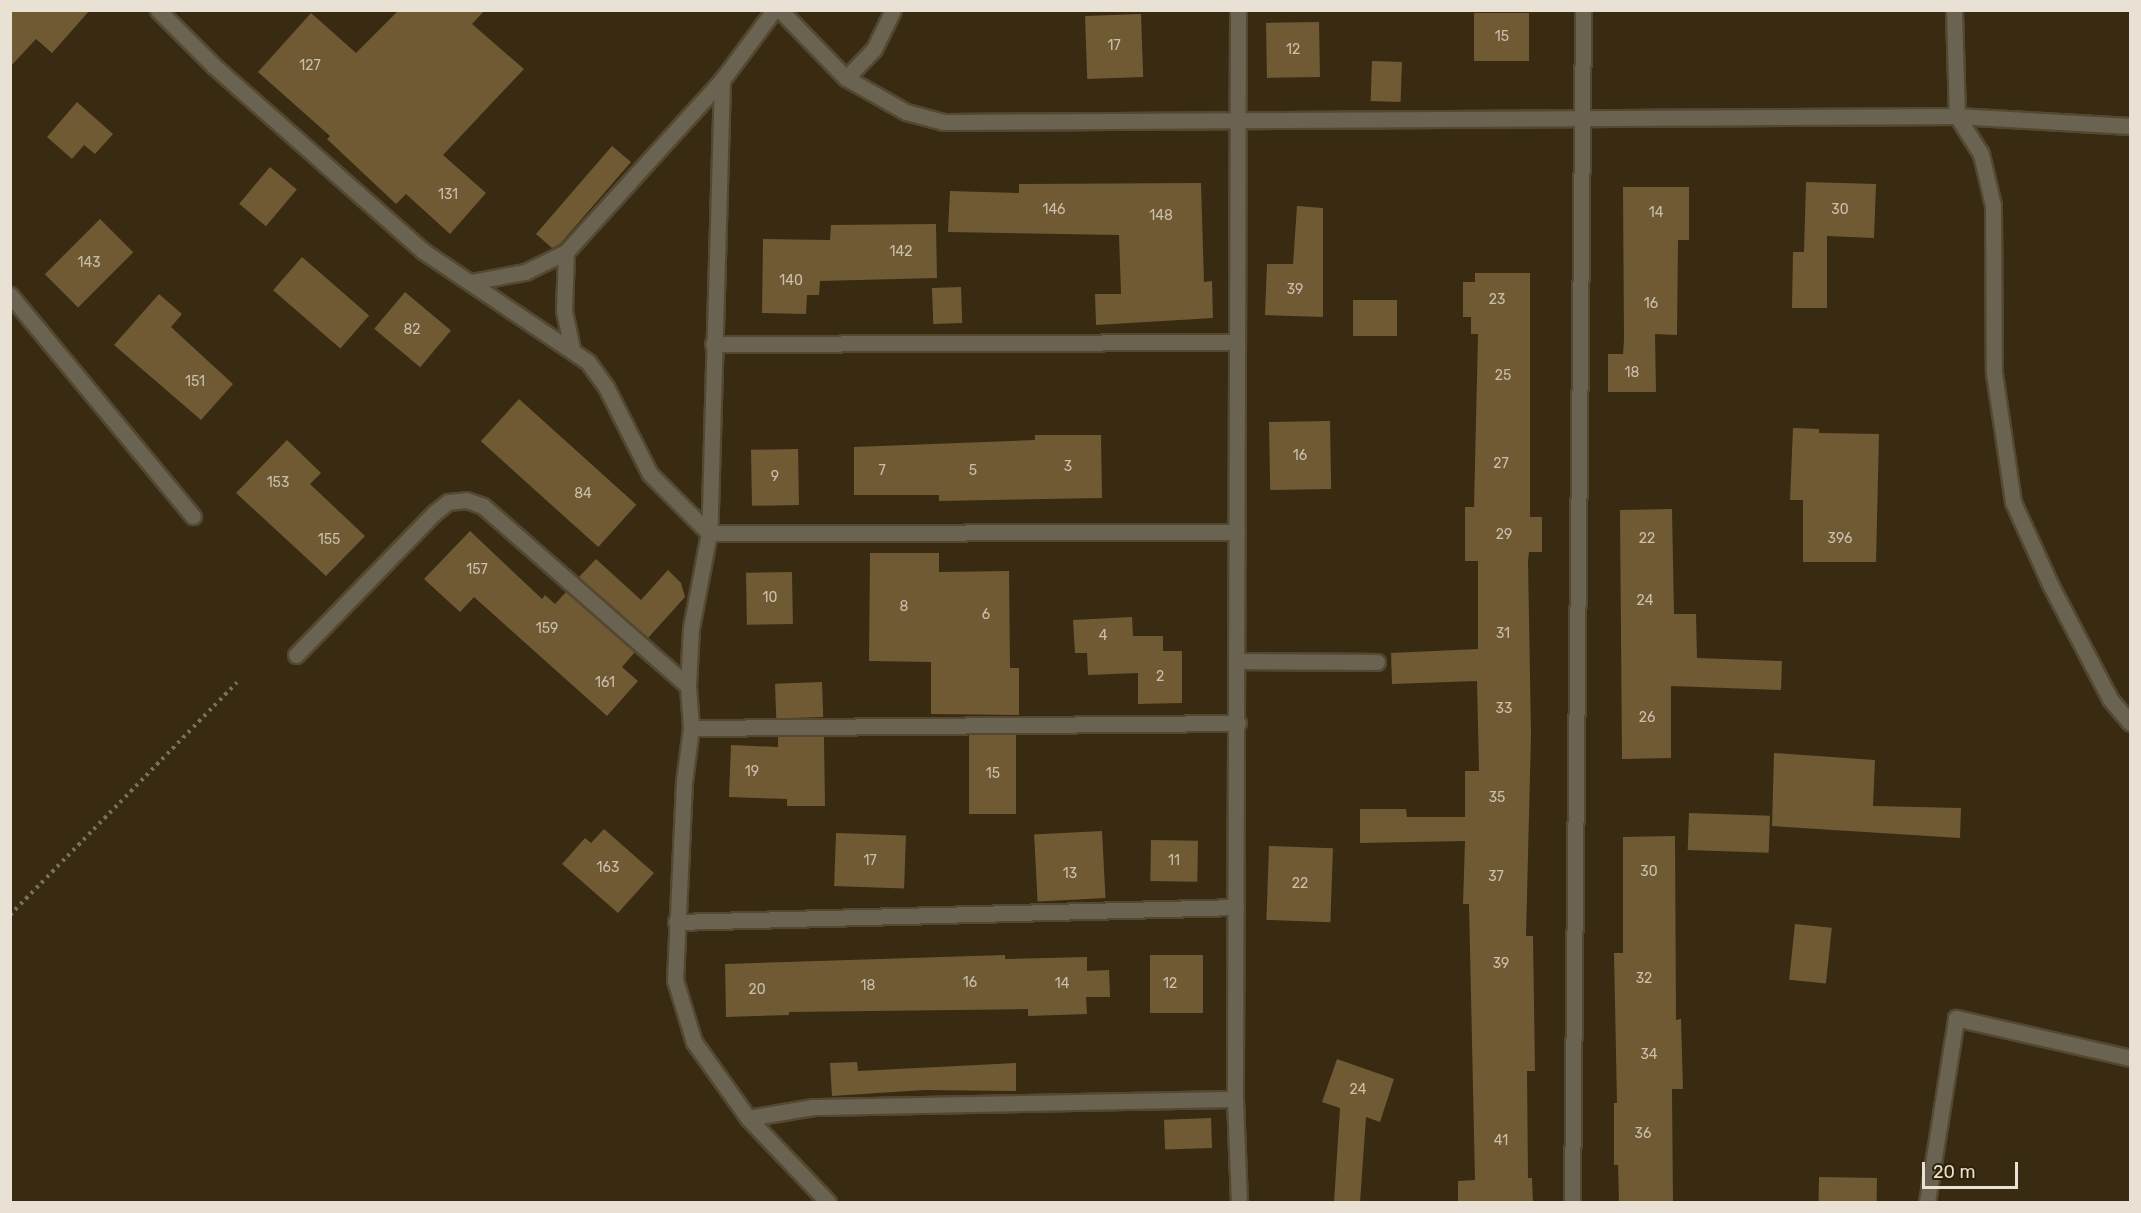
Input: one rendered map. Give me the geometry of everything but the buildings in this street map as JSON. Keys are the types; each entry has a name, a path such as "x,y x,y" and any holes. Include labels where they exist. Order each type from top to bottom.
{"street":[{"path":"158,10 223,74 423,251 588,362 606,387 650,474 709,533 1237,532"},
{"path":"471,282 525,272 567,252 722,80 774,10"},
{"path":"780,10 846,78 906,112 942,122 1239,123 1957,116 2130,126"},
{"path":"846,78 874,50 893,10"},
{"path":"1238,10 1238,723 1235,1099 1239,1203"},
{"path":"1572,1203 1571,956 1585,119 1582,10"},
{"path":"1954,10 1957,116 1981,154 1992,205 1994,373 2013,502 2061,607 2110,699 2130,723"},
{"path":"722,80 709,533 691,628 688,686 691,728 676,922 675,980 694,1042 748,1118 828,1203"},
{"path":"567,252 564,311 572,350"},
{"path":"10,295 193,516"},
{"path":"713,344 1237,342"},
{"path":"296,655 434,513 448,502 466,500 483,506 688,686"},
{"path":"1238,661 1377,662"},
{"path":"691,728 1238,723"},
{"path":"676,922 1236,907"},
{"path":"1927,1203 1956,1018 2130,1058"},
{"path":"748,1118 813,1107 1235,1099"}],"path":[{"path":"10,915 237,682"}]}
